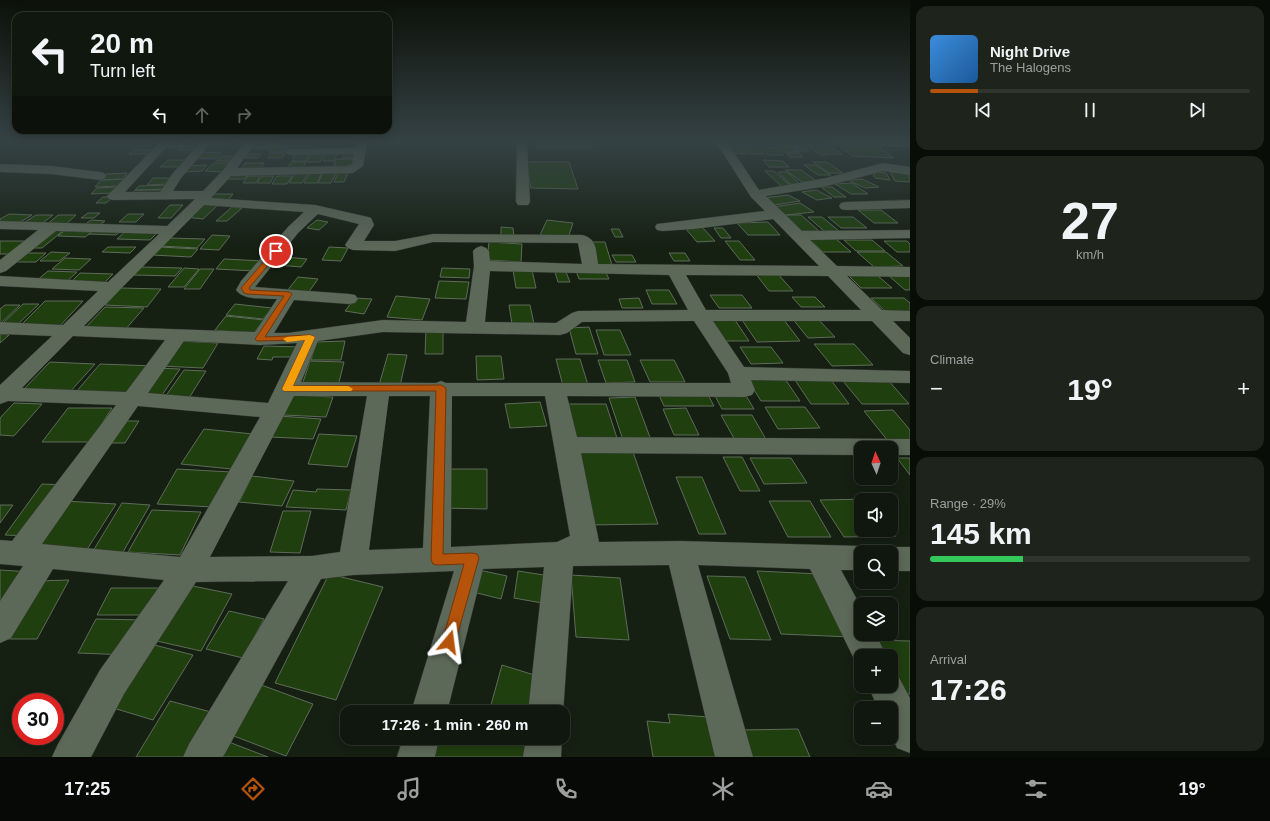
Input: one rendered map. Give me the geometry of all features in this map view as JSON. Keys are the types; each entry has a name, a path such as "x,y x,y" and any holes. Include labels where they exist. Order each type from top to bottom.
{"street":[{"path":"132,177 114,196 203,198 315,210 366,221 367,225 353,245 395,246 428,238 480,233 582,239 587,243 591,269"},
{"path":"163,196 176,177"},
{"path":"1,395 223,177"},
{"path":"523,177 523,202"},
{"path":"745,177 756,194 910,349"},
{"path":"756,194 827,182 844,177"},
{"path":"846,206 910,204"},
{"path":"315,210 293,230 245,288 250,292 349,299"},
{"path":"662,227 693,225 776,214"},
{"path":"0,225 170,230"},
{"path":"0,268 7,257 52,227"},
{"path":"474,326 482,266 480,233"},
{"path":"798,236 910,234"},
{"path":"482,266 591,269 910,272"},
{"path":"1,395 133,399 281,400 379,389 744,390 738,373 700,315 675,270"},
{"path":"0,281 112,287"},
{"path":"260,339 289,294"},
{"path":"0,328 260,339 310,337 383,326 474,326 560,329 578,317 700,315 910,316"},
{"path":"0,628 22,554 178,336"},
{"path":"71,757 112,682 188,570 281,400 310,337"},
{"path":"738,373 910,377"},
{"path":"437,560 441,388"},
{"path":"353,563 379,389"},
{"path":"555,390 585,542 560,554"},
{"path":"567,445 910,447"},
{"path":"22,554 188,570 312,568 353,563 560,554 680,553 854,558"},
{"path":"680,553 734,757"},
{"path":"547,705 560,554"},
{"path":"819,557 866,649"},
{"path":"431,705 472,558"},
{"path":"898,559 910,559"},
{"path":"202,757 312,568"},
{"path":"889,693 910,735"},
{"path":"416,757 420,745"},
{"path":"542,757 543,745"}],"building":[{"path":"104,177 124,177 123,179 102,180"},
{"path":"226,177 246,177 244,179 225,179"},
{"path":"247,177 259,177 256,183 243,183"},
{"path":"261,177 273,177 270,183 257,183"},
{"path":"276,177 291,177 287,184 272,184"},
{"path":"292,177 305,177 302,183 289,183"},
{"path":"307,177 320,177 317,183 304,183"},
{"path":"321,177 334,177 331,183 318,183"},
{"path":"336,177 346,177 344,182 334,182"},
{"path":"529,177 574,177 578,189 531,188"},
{"path":"772,177 781,177 792,187 782,187"},
{"path":"783,177 793,177 800,184 790,184"},
{"path":"795,177 811,177 818,182 802,182"},
{"path":"888,177 890,180 875,178"},
{"path":"893,177 909,177 910,179 910,182 895,181"},
{"path":"153,178 171,178 166,184 147,185"},
{"path":"124,179 118,186 95,187 101,180"},
{"path":"862,179 879,187 865,188 848,180"},
{"path":"852,183 868,194 851,194 835,184"},
{"path":"166,185 163,189 135,190 139,186"},
{"path":"118,187 113,193 91,194 97,188"},
{"path":"821,187 832,187 846,197 834,197"},
{"path":"135,190 163,190 158,195 130,195"},
{"path":"816,190 832,198 817,200 802,192"},
{"path":"212,194 233,194 228,200 207,200"},
{"path":"788,195 800,201 774,205 763,198"},
{"path":"103,197 113,197 106,203 96,203"},
{"path":"201,203 219,204 203,219 185,217"},
{"path":"800,203 814,212 786,215 773,207"},
{"path":"170,205 183,205 171,218 158,218"},
{"path":"232,207 242,208 227,221 216,221"},
{"path":"858,210 881,210 898,223 874,223"},
{"path":"88,213 100,213 94,218 81,218"},
{"path":"9,214 32,215 17,224 0,223 0,219"},
{"path":"128,214 144,214 136,222 119,222"},
{"path":"36,215 53,215 40,225 22,224"},
{"path":"58,215 76,215 64,226 45,226"},
{"path":"785,215 801,215 819,231 802,231"},
{"path":"808,217 822,217 839,231 824,231"},
{"path":"828,217 853,217 867,228 841,228"},
{"path":"91,220 105,221 97,227 83,226"},
{"path":"317,220 328,222 319,230 307,228"},
{"path":"547,220 573,223 568,238 540,235"},
{"path":"768,222 780,235 748,235 737,223"},
{"path":"501,227 513,228 514,237 501,237"},
{"path":"702,227 715,241 697,242 685,228"},
{"path":"714,228 723,228 731,238 721,238"},
{"path":"95,229 122,230 116,235 89,234"},
{"path":"611,229 619,229 623,237 615,237"},
{"path":"52,230 64,230 42,248 29,248"},
{"path":"64,231 92,232 85,237 58,236"},
{"path":"126,231 158,232 150,240 117,239"},
{"path":"212,235 230,236 219,250 200,249"},
{"path":"169,238 205,239 197,248 160,246"},
{"path":"809,239 836,239 851,252 823,252"},
{"path":"844,240 872,240 885,251 856,251"},
{"path":"0,241 28,241 12,254 0,254"},
{"path":"725,241 739,241 755,260 740,260"},
{"path":"884,241 907,241 910,244 910,252 897,252"},
{"path":"489,242 522,244 521,262 487,260"},
{"path":"591,242 605,242 612,265 598,265"},
{"path":"108,247 136,247 130,253 102,252"},
{"path":"160,247 198,249 191,257 152,255"},
{"path":"329,247 348,248 341,261 322,260"},
{"path":"51,252 70,253 59,261 40,261"},
{"path":"857,252 886,252 903,266 874,267"},
{"path":"26,253 46,253 36,262 15,262"},
{"path":"669,253 685,253 690,261 674,261"},
{"path":"612,255 632,255 636,262 616,262"},
{"path":"275,256 307,259 301,267 267,264"},
{"path":"65,258 91,259 79,270 52,269"},
{"path":"224,259 263,261 255,271 216,269"},
{"path":"140,267 182,268 175,276 133,275"},
{"path":"184,268 199,269 184,287 168,287"},
{"path":"442,268 470,269 469,278 440,277"},
{"path":"200,269 214,269 200,289 184,289"},
{"path":"513,270 532,270 536,288 516,288"},
{"path":"48,271 77,272 65,283 35,282"},
{"path":"576,271 605,271 609,279 579,279"},
{"path":"555,272 566,272 570,282 558,282"},
{"path":"80,273 113,274 103,284 69,284"},
{"path":"755,273 777,273 793,291 769,291"},
{"path":"849,276 878,276 892,288 861,288"},
{"path":"889,276 910,276 910,290 905,290"},
{"path":"298,277 318,279 308,293 287,291"},
{"path":"439,281 469,282 466,299 435,298"},
{"path":"121,288 161,289 147,307 105,305"},
{"path":"646,290 669,290 677,304 652,304"},
{"path":"710,295 742,295 752,308 719,308"},
{"path":"396,296 430,299 422,320 387,317"},
{"path":"792,297 815,297 825,307 801,307"},
{"path":"355,298 372,299 364,314 345,311"},
{"path":"639,298 643,308 622,308 619,299"},
{"path":"871,298 904,298 910,303 910,311 886,312"},
{"path":"45,301 83,301 58,328 18,328"},
{"path":"23,304 39,304 16,326 0,326"},
{"path":"235,304 272,308 263,319 226,315"},
{"path":"5,305 20,305 0,324 0,309"},
{"path":"509,305 530,305 534,324 512,324"},
{"path":"105,307 144,308 124,331 83,330"},
{"path":"226,316 264,320 253,334 215,330"},
{"path":"792,318 817,318 835,337 808,338"},
{"path":"709,320 735,320 749,341 722,341"},
{"path":"742,320 784,320 800,341 757,342"},
{"path":"589,327 598,354 576,354 569,328"},
{"path":"426,330 443,330 443,354 425,354"},
{"path":"596,330 620,330 631,355 604,355"},
{"path":"0,334 9,335 0,343"},
{"path":"177,341 218,343 203,368 159,366"},
{"path":"345,341 341,360 311,360 316,342"},
{"path":"814,344 854,344 873,365 832,366"},
{"path":"264,346 301,347 296,357 273,357 272,360 257,359"},
{"path":"740,347 771,347 783,363 751,364"},
{"path":"388,354 407,355 400,386 379,385"},
{"path":"476,356 501,356 504,379 477,380"},
{"path":"556,359 580,359 588,385 563,386"},
{"path":"598,360 627,360 635,382 606,383"},
{"path":"640,360 674,360 685,382 650,382"},
{"path":"310,361 344,362 338,386 302,385"},
{"path":"50,362 95,364 69,393 22,391"},
{"path":"100,364 156,366 135,394 76,392"},
{"path":"156,368 180,369 162,395 138,395"},
{"path":"184,370 206,371 189,398 165,397"},
{"path":"785,379 800,401 761,401 748,380"},
{"path":"795,380 831,380 849,404 811,404"},
{"path":"888,380 909,404 862,404 843,381"},
{"path":"658,393 707,393 714,406 664,406"},
{"path":"714,394 745,394 754,409 722,409"},
{"path":"293,395 333,397 326,417 284,415"},
{"path":"635,397 651,440 623,440 609,398"},
{"path":"540,402 547,426 510,428 505,404"},
{"path":"14,403 42,404 14,436 0,435 0,418"},
{"path":"563,404 606,404 617,438 571,439"},
{"path":"765,407 805,407 820,428 778,429"},
{"path":"68,408 112,408 90,442 42,442"},
{"path":"686,408 699,435 674,435 663,409"},
{"path":"893,410 910,430 910,441 888,441 864,411"},
{"path":"721,415 752,415 767,441 736,442"},
{"path":"279,416 321,419 313,439 270,437"},
{"path":"120,421 139,421 125,443 105,443"},
{"path":"204,429 253,434 232,469 181,464"},
{"path":"319,434 357,436 347,467 308,464"},
{"path":"633,452 658,524 588,525 571,453"},
{"path":"723,457 742,457 760,491 740,491"},
{"path":"750,458 791,458 807,483 764,484"},
{"path":"898,458 910,458 910,475 898,459"},
{"path":"177,469 231,472 213,507 157,504"},
{"path":"446,469 487,469 487,509 443,508"},
{"path":"252,476 294,481 282,506 239,502"},
{"path":"676,477 702,477 726,534 699,534"},
{"path":"42,484 65,485 29,536 5,535"},
{"path":"317,489 351,490 346,510 286,507 293,490 316,492"},
{"path":"854,499 854,537 844,537 820,500"},
{"path":"64,501 116,504 86,551 30,547"},
{"path":"769,501 810,501 831,537 788,537"},
{"path":"122,503 150,505 123,552 93,551"},
{"path":"0,505 13,505 0,523"},
{"path":"152,510 201,512 180,555 128,552"},
{"path":"283,511 311,511 300,553 270,552"},
{"path":"0,570 32,572 0,617"},
{"path":"479,570 507,576 501,599 473,592"},
{"path":"518,571 544,575 542,603 514,598"},
{"path":"757,571 821,574 851,637 781,634"},
{"path":"329,574 383,587 336,700 275,683"},
{"path":"571,575 620,578 629,640 576,637"},
{"path":"707,576 745,577 771,640 730,639"},
{"path":"69,580 37,639 1,639 36,581"},
{"path":"183,584 232,594 201,651 148,639"},
{"path":"111,588 164,588 153,615 97,615"},
{"path":"229,611 264,619 243,658 206,649"},
{"path":"96,619 145,620 129,655 78,653"},
{"path":"868,641 910,641 910,694 895,693 898,693 898,649 872,649"},
{"path":"143,642 193,655 153,720 100,704"},
{"path":"502,665 544,678 538,705 491,705"},
{"path":"256,683 313,704 286,756 226,733"},
{"path":"170,701 211,712 187,757 136,757"},
{"path":"668,714 709,717 719,757 653,757 647,721 670,723"},
{"path":"798,729 810,757 750,757 741,730"},
{"path":"226,741 268,757 217,757"},
{"path":"431,745 530,745 527,757 430,757"}],"slow traffic":[{"path":"287,339 310,337 287,389 348,389"}],"route":[{"path":"276,251 245,288 245,290 250,292 289,294 260,339 310,337 287,389 441,388 437,560 472,558 449,642"}]}
